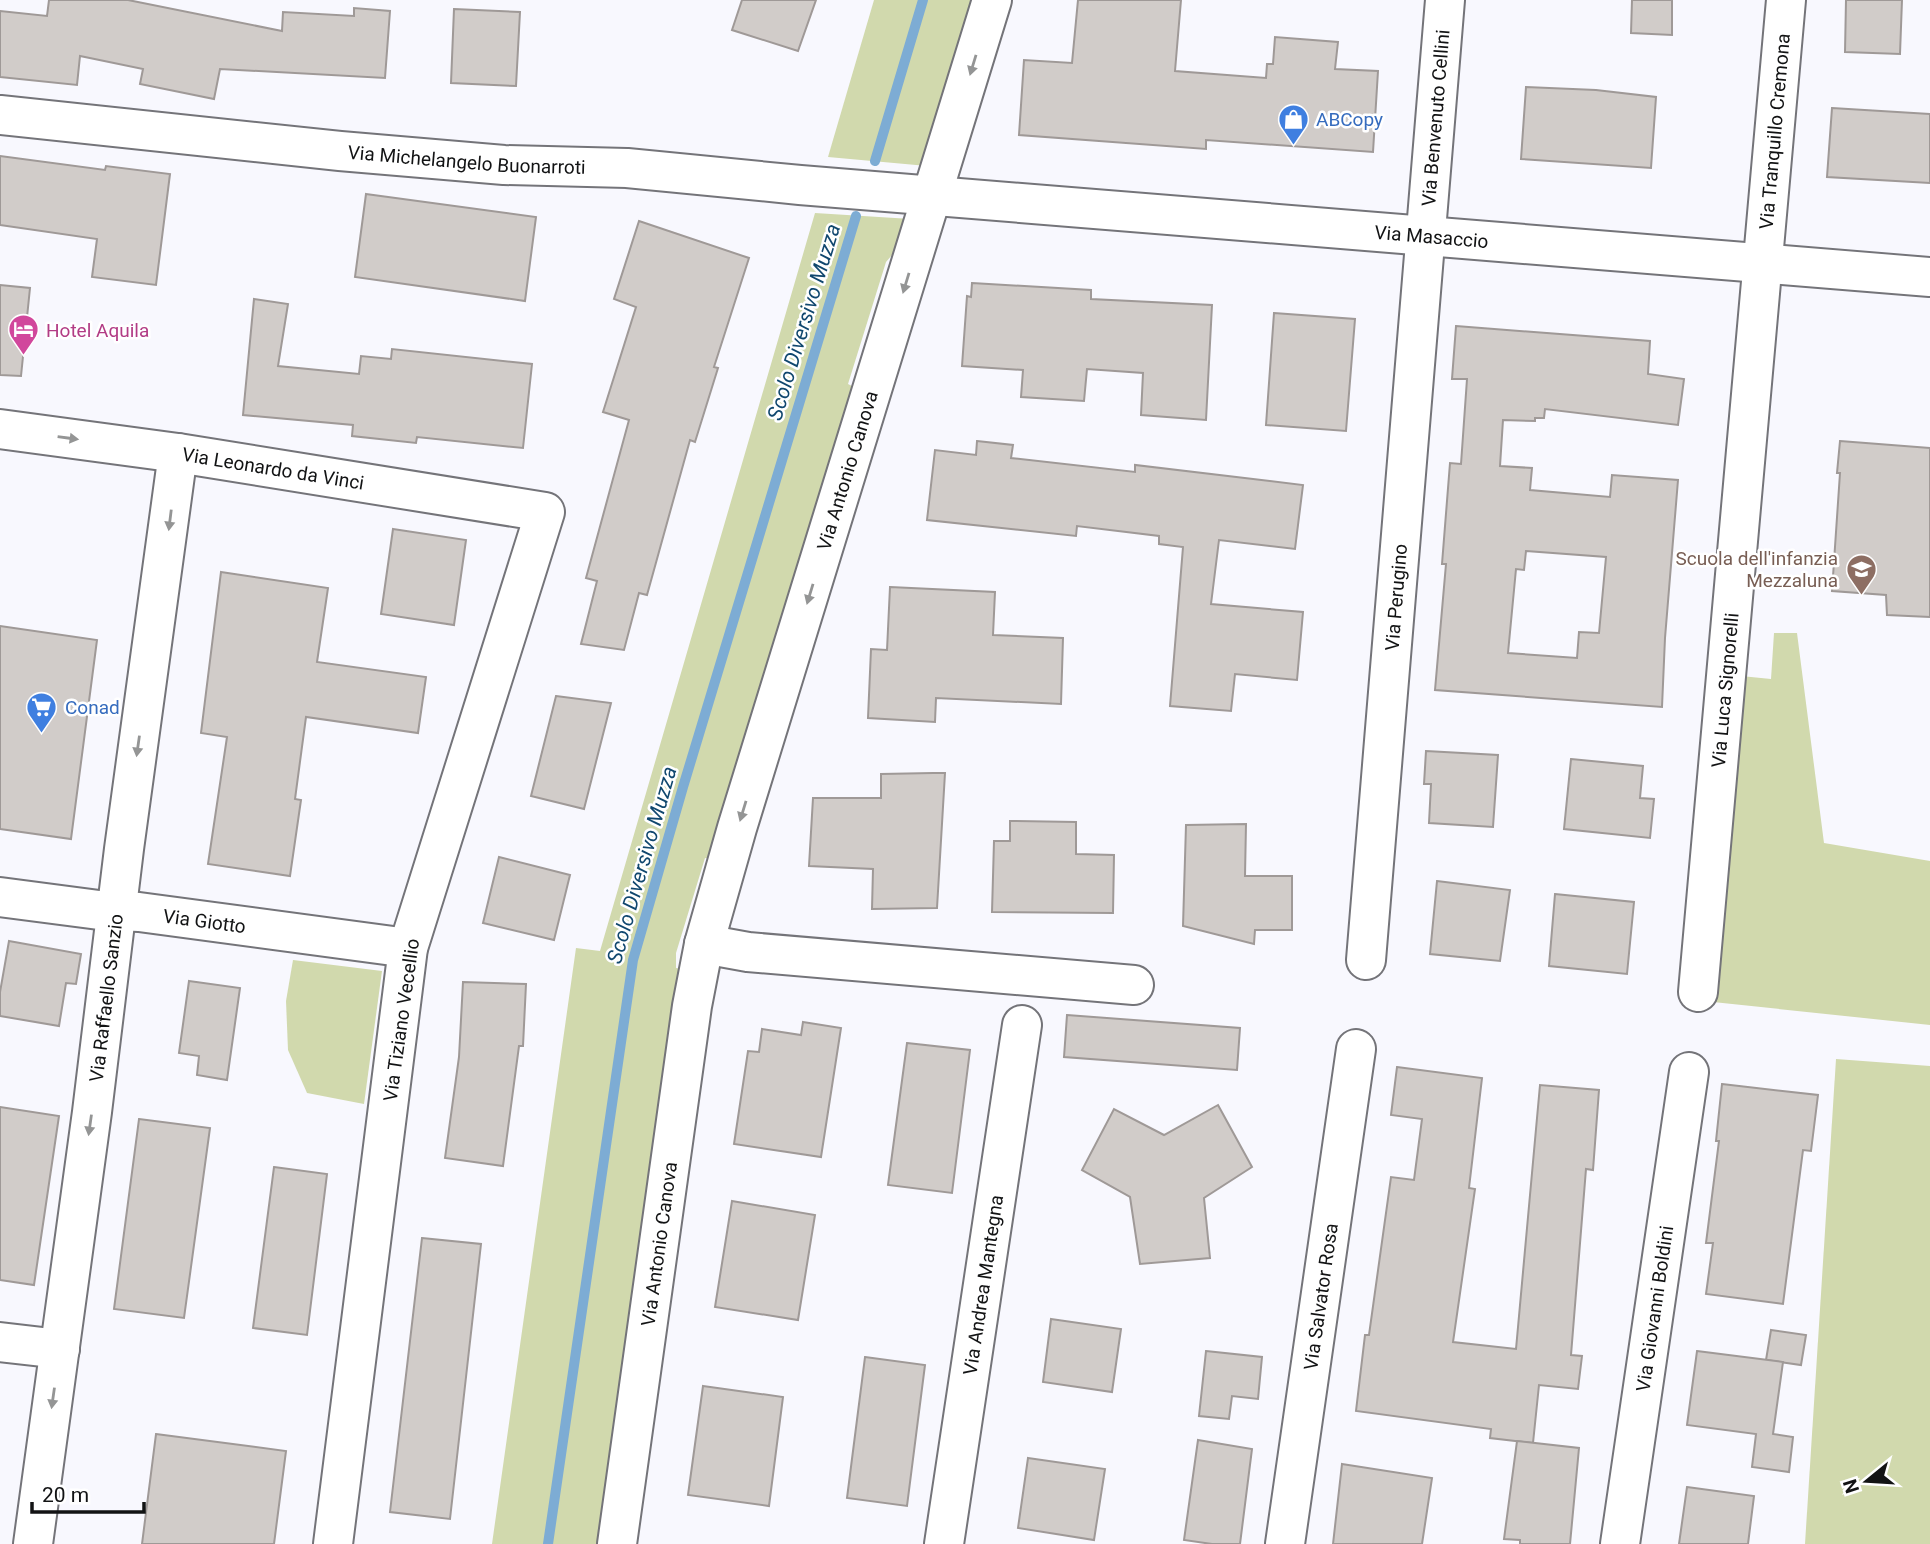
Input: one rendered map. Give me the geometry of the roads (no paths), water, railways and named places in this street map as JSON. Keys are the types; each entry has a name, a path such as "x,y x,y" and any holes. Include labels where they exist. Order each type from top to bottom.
{"street":[{"name":"Via Antonio Canova","path":"617,1544 681,1080 704,944 992,0"},
{"name":"Via Benvenuto Cellini","path":"1426,236 1445,0"},
{"name":"Via Tranquillo Cremona","path":"1761,263 1786,0"},
{"name":"Via Michelangelo Buonarroti","path":"0,115 504,165 627,168 933,195"},
{"name":"Via Masaccio","path":"933,195 1930,277"},
{"name":"Via Perugino","path":"1366,960 1426,236"},
{"name":"Via Luca Signorelli","path":"1698,992 1761,263"},
{"name":"Via Leonardo da Vinci","path":"0,429 178,453 545,512"},
{"name":"Via Raffaello Sanzio","path":"33,1544 178,453"},
{"name":"Via Tiziano Vecellio","path":"334,1544 408,948 545,512"},
{"name":"Via Giotto","path":"0,897 408,948"},
{"path":"704,944 748,952 1134,985"},
{"name":"Via Andrea Mantegna","path":"944,1544 1022,1026"},
{"name":"Via Salvator Rosa","path":"1285,1544 1356,1049"},
{"name":"Via Giovanni Boldini","path":"1620,1544 1689,1072"},
{"path":"0,1342 60,1349"}],"waterway":[{"name":"Scolo Diversivo Muzza","path":"875,161 923,0"},
{"name":"Scolo Diversivo Muzza","path":"548,1544 633,960 856,216"}],"place":[{"name":"ABCopy","path":"1293,146"},
{"name":"Hotel Aquila","path":"23,357"},
{"name":"Scuola dell'infanzia Mezzaluna","path":"1861,596"},
{"name":"Conad","path":"42,734"}]}
